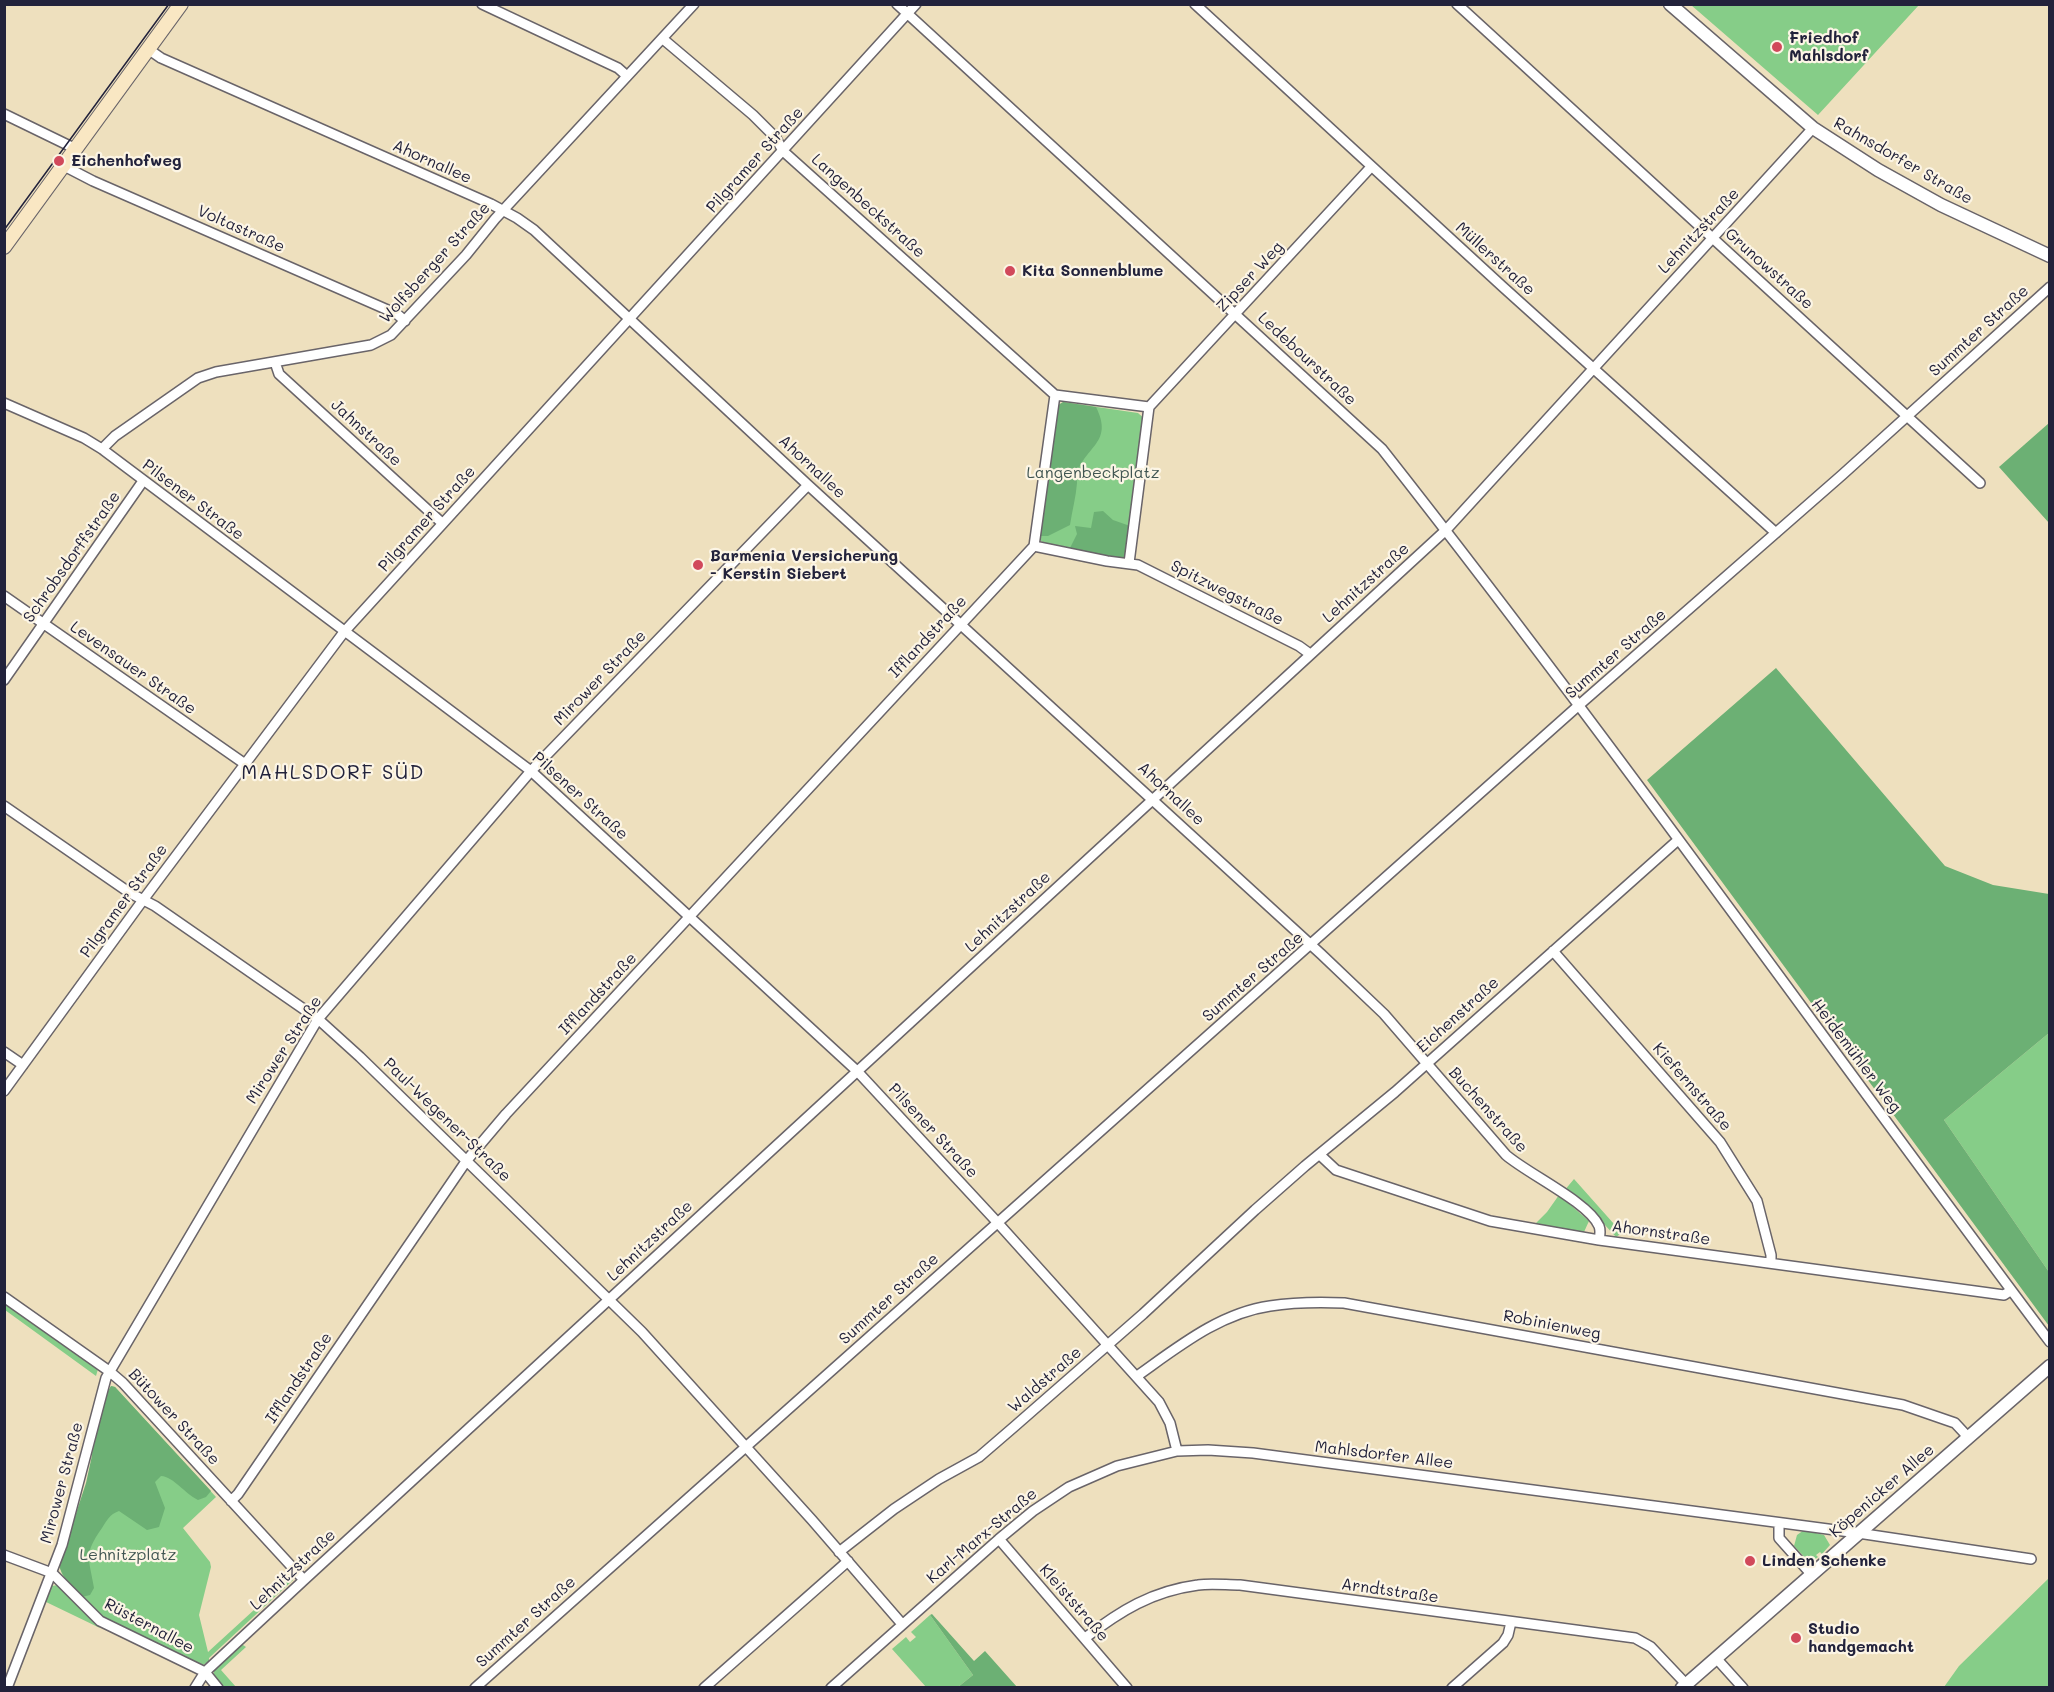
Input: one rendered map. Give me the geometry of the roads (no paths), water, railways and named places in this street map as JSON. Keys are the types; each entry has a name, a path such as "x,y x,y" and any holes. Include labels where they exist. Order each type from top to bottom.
{"main road":[{"path":"4,247 181,4"}],"street":[{"path":"482,4 618,68 627,76"},
{"name":"Wolfsberger Straße","path":"102,449 115,436 198,378 216,372 371,345 392,335 694,4"},
{"name":"Ledebourstraße","path":"897,4 1382,449 1446,530 1639,787"},
{"name":"Pilgramer Straße","path":"4,1090 143,900 345,632 916,4"},
{"name":"Müllerstraße","path":"1196,4 1371,167 1776,533"},
{"name":"Grunowstraße","path":"1457,4 1980,483"},
{"name":"Rahnsdorfer Straße","path":"1670,4 1813,128 1878,170 1941,205 2049,256"},
{"name":"Langenbeckstraße","path":"663,39 753,115 776,138 783,151 1055,395"},
{"name":"Ahornallee","path":"148,50 159,57 504,210 534,230 808,485 1154,799 1383,1014"},
{"path":"4,114 76,149"},
{"name":"Lehnitzstraße","path":"195,1688 205,1672 304,1580 1446,530 1813,128"},
{"name":"Voltastraße","path":"64,166 104,186 397,314 405,321"},
{"name":"Zipser Weg","path":"1149,407 1371,167"},
{"name":"Summter Straße","path":"475,1688 1578,706 1776,533 2049,287"},
{"name":"Jahnstraße","path":"275,362 279,374 442,523"},
{"path":"1055,395 1149,407 1129,563 1107,561 1034,546 1055,395"},
{"name":"Pilsener Straße","path":"4,404 84,438 102,449 531,771 857,1071 1108,1344"},
{"name":"Schrobsdorffstraße","path":"4,680 143,481"},
{"name":"Mirower Straße","path":"8,1688 62,1545 105,1378 318,1019 531,771 808,485"},
{"name":"Ifflandstraße","path":"231,1500 243,1486 467,1160 506,1114 1034,546"},
{"name":"Spitzwegstraße","path":"1129,563 1138,565 1216,604 1299,646 1310,654"},
{"name":"Levensauer Straße","path":"4,596 245,764"},
{"name":"Heidemühler Weg","path":"1639,787 2049,1342"},
{"name":"Paul-Wegener-Straße","path":"4,806 130,893 155,906 318,1019 467,1160 642,1332 813,1521 902,1624"},
{"name":"Eichenstraße","path":"1255,1210 1426,1063 1678,840"},
{"name":"Kiefernstraße","path":"1553,951 1720,1142 1757,1201 1771,1263"},
{"name":"Buchenstraße","path":"1383,1014 1506,1155 1593,1217 1600,1229 1599,1240"},
{"path":"4,1052 23,1065"},
{"name":"Ahornstraße","path":"1320,1155 1336,1170 1482,1220 1599,1240 2004,1295 2010,1291"},
{"name":"Waldstraße","path":"839,1552 894,1509 979,1456 1108,1344 1255,1210"},
{"name":"Bütower Straße","path":"4,1297 110,1371 123,1383 304,1580"},
{"name":"Robinienweg","path":"1137,1377 1208,1328 1230,1317 1270,1306 1317,1302 1344,1303 1903,1405 1955,1423 1968,1437"},
{"path":"1108,1344 1159,1402 1170,1423 1177,1451"},
{"name":"Köpenicker Allee","path":"1684,1686 2049,1366"},
{"name":"Mahlsdorfer Allee","path":"1177,1451 1219,1450 1252,1453 1858,1533 2031,1559"},
{"name":"Karl-Marx-Straße","path":"831,1688 1033,1510 1069,1487 1117,1466 1177,1451"},
{"path":"1779,1523 1779,1538 1812,1575"},
{"name":"Kleiststraße","path":"999,1539 1127,1688"},
{"name":"Rüsternallee","path":"4,1555 52,1573 100,1621 205,1672 218,1688"},
{"path":"704,1688 848,1561"},
{"name":"Arndtstraße","path":"1085,1638 1115,1615 1164,1592 1199,1584 1240,1585 1635,1638 1651,1647 1684,1686"},
{"path":"1452,1688 1503,1643 1508,1635 1511,1622"},
{"path":"1716,1658 1743,1688"}],"tram line":[{"path":"4,230 169,4"}],"place":[{"name":"Friedhof Mahlsdorf","path":"1777,47"},
{"name":"Eichenhofweg","path":"59,161"},
{"name":"Kita Sonnenblume","path":"1010,271"},
{"name":"Barmenia Versicherung - Kerstin Siebert","path":"698,565"},
{"name":"Linden Schenke","path":"1750,1561"},
{"name":"Studio handgemacht","path":"1796,1638"}],"district":[{"name":"MAHLSDORF SÜD","path":"333,773"}],"park label":[{"name":"Langenbeckplatz","path":"1093,473"},
{"name":"Lehnitzplatz","path":"128,1555"}]}
